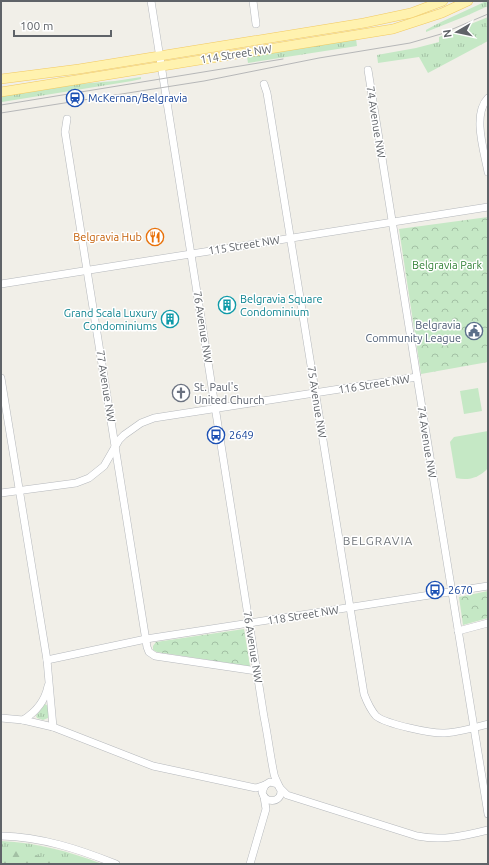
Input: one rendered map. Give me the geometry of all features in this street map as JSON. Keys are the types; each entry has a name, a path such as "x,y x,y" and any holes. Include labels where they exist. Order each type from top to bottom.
{"main road":[{"name":"114 Street NW","path":"1,79 160,56 383,20 410,13 443,1"},
{"name":"114 Street NW","path":"1,92 393,28 442,13 468,1"}],"street":[{"name":"76 Avenue NW","path":"151,1 249,623 274,772 280,792 277,799"},
{"path":"253,1 256,24"},
{"name":"74 Avenue NW","path":"368,70 416,377 488,814"},
{"name":"75 Avenue NW","path":"264,84 267,93 291,237 364,694 369,707 377,716 392,724 435,733 445,733 474,728"},
{"path":"487,99 481,109 480,119 488,172"},
{"name":"77 Avenue NW","path":"67,119 65,132 149,652 155,656 257,671"},
{"name":"115 Street NW","path":"1,284 488,207"},
{"name":"116 Street NW","path":"1,494 76,483 88,478 104,466 119,440 129,430 147,420 163,416 416,377"},
{"path":"1,378 47,660 53,728"},
{"name":"118 Street NW","path":"47,660 146,640 488,586"},
{"path":"458,631 488,623"},
{"path":"23,720 32,715 43,701 47,691 49,678"},
{"path":"1,718 23,720 53,728 153,766 256,788 270,800 277,799 287,794"},
{"path":"474,728 488,724"},
{"path":"250,864 266,810 262,790 271,779 274,772"},
{"path":"256,788 273,782 287,794 403,832 428,838 453,838 488,830"},
{"path":"266,810 277,799"},
{"path":"1,836 48,841 91,854 116,864"}],"green space":[{"path":"488,1 488,6 426,32 426,30 433,26"},
{"path":"488,17 488,41 428,73 419,57 378,63 377,55 439,42 439,37"},
{"path":"356,39 357,46 248,63 247,57"},
{"path":"141,77 141,79 132,81 2,102 2,96 78,84"},
{"name":"Belgravia Park","path":"488,217 488,362 421,374 399,229"},
{"path":"478,388 482,411 464,414 460,391"},
{"path":"488,431 488,468 473,478 456,478 450,442 454,437"},
{"path":"488,591 488,618 463,625 459,597"},
{"path":"244,629 250,666 157,652 153,650 153,646 156,642"},
{"path":"45,704 48,706 48,718 43,720 37,718 36,716"},
{"path":"1,841 53,848 102,864 41,864 1,856"},
{"path":"14,848 64,864 1,864 1,849"}],"tram line":[{"path":"1,113 204,81 319,58 410,43 441,34 488,14"},
{"path":"1,105 283,59"}],"place":[{"name":"McKernan/Belgravia","path":"75,98"},
{"name":"Belgravia Hub","path":"155,237"},
{"name":"Belgravia Square Condominium","path":"227,305"},
{"name":"Grand Scala Luxury Condominiums","path":"170,319"},
{"name":"Belgravia Community League","path":"474,331"},
{"name":"St. Paul's United Church","path":"181,393"},
{"name":"2649","path":"216,435"},
{"name":"2670","path":"435,590"}],"district":[{"name":"BELGRAVIA","path":"378,540"}]}
